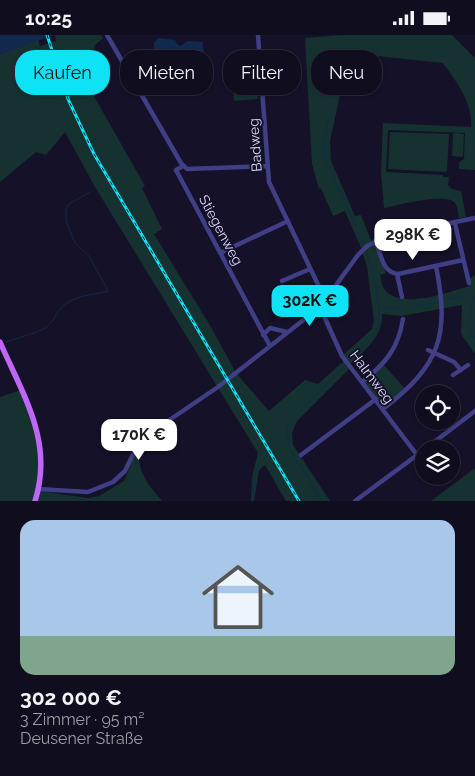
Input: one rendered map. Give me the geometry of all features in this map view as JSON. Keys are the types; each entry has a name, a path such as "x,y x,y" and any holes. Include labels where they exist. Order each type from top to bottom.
{"main road":[{"path":"0,342 40,440 41,473 35,501"}],"street":[{"path":"107,35 183,166 191,170"},
{"name":"Badweg","path":"258,35 269,182 310,269 323,295 327,298"},
{"path":"183,166 176,170 180,176 191,170 268,166"},
{"path":"261,167 269,182"},
{"name":"Stiegenweg","path":"180,176 270,346"},
{"path":"38,489 88,492 113,482 124,471 140,440 218,387 320,307 358,255 376,241 391,235 475,218"},
{"path":"220,253 288,221"},
{"path":"455,223 469,283"},
{"path":"376,241 387,271 397,274 463,260"},
{"path":"383,409 410,387 426,368 434,353 442,323 436,266"},
{"path":"282,281 310,269"},
{"path":"397,274 402,297"},
{"name":"Halmweg","path":"320,307 339,351 415,452"},
{"path":"362,382 377,370 392,353 401,339 403,319"},
{"path":"263,335 270,329 288,332"},
{"path":"428,350 454,362 461,370"},
{"path":"454,375 468,365"},
{"path":"301,455 376,399"},
{"path":"436,440 475,411"},
{"path":"356,501 415,457"}],"green space":[{"path":"55,35 101,35 103,38 92,50 15,50 15,95 93,95 145,186 142,188 162,229 154,234 211,327 236,373 269,411 305,380 318,384 345,360 342,356 372,329 374,321 367,267 362,250 345,211 333,216 321,188 319,189 312,164 305,38 340,35 452,35 475,58 475,170 459,169 459,162 464,159 465,133 388,130 386,172 443,175 443,177 449,177 448,185 452,189 461,191 466,217 459,218 455,203 450,200 421,200 384,208 381,173 383,123 471,127 469,109 463,93 443,63 382,57 382,50 311,50 311,95 340,95 330,141 331,161 355,216 361,215 370,238 376,246 386,273 380,275 385,290 393,296 402,299 426,298 470,286 470,278 475,275 475,354 461,334 462,305 401,316 382,314 380,330 372,343 297,421 292,433 293,445 330,501 286,501 265,465 259,470 254,501 251,501 252,477 258,453 95,187 65,132 46,155 36,152 0,182 0,54 38,40 40,46 56,41"},
{"path":"234,95 258,95 258,99 234,101"},
{"path":"390,132 449,134 447,172 388,169"},
{"path":"453,133 464,134 463,157 452,156"},
{"path":"383,364 406,390 383,409 363,382"},
{"path":"21,390 40,440 38,491 88,498 99,496 124,481 137,450 141,470 148,484 162,501 0,501 0,397"},
{"path":"475,468 475,501 431,501 452,485 460,485 460,479"}],"water":[{"path":"0,35 55,35 0,54"},
{"path":"159,38 175,40 181,46 187,41 202,42 203,50 153,50 154,42"}],"waterway":[{"path":"330,114 324,144 325,160 363,243"},
{"path":"39,331 48,326 60,309 68,302 79,297 108,291 89,256 75,243 66,221 66,210 69,204 90,192"},
{"path":"349,361 371,340 376,333 378,325 379,305 367,253"},
{"path":"446,300 466,295"},
{"path":"475,297 473,298 468,327 475,338"},
{"path":"411,307 439,302"},
{"path":"387,308 402,308"},
{"path":"6,342 37,332"},
{"path":"322,501 289,447 287,430 291,420 346,365"},
{"path":"253,499 253,482 259,463"}],"railway":[{"path":"47,35 68,99 94,154 299,501"}]}
